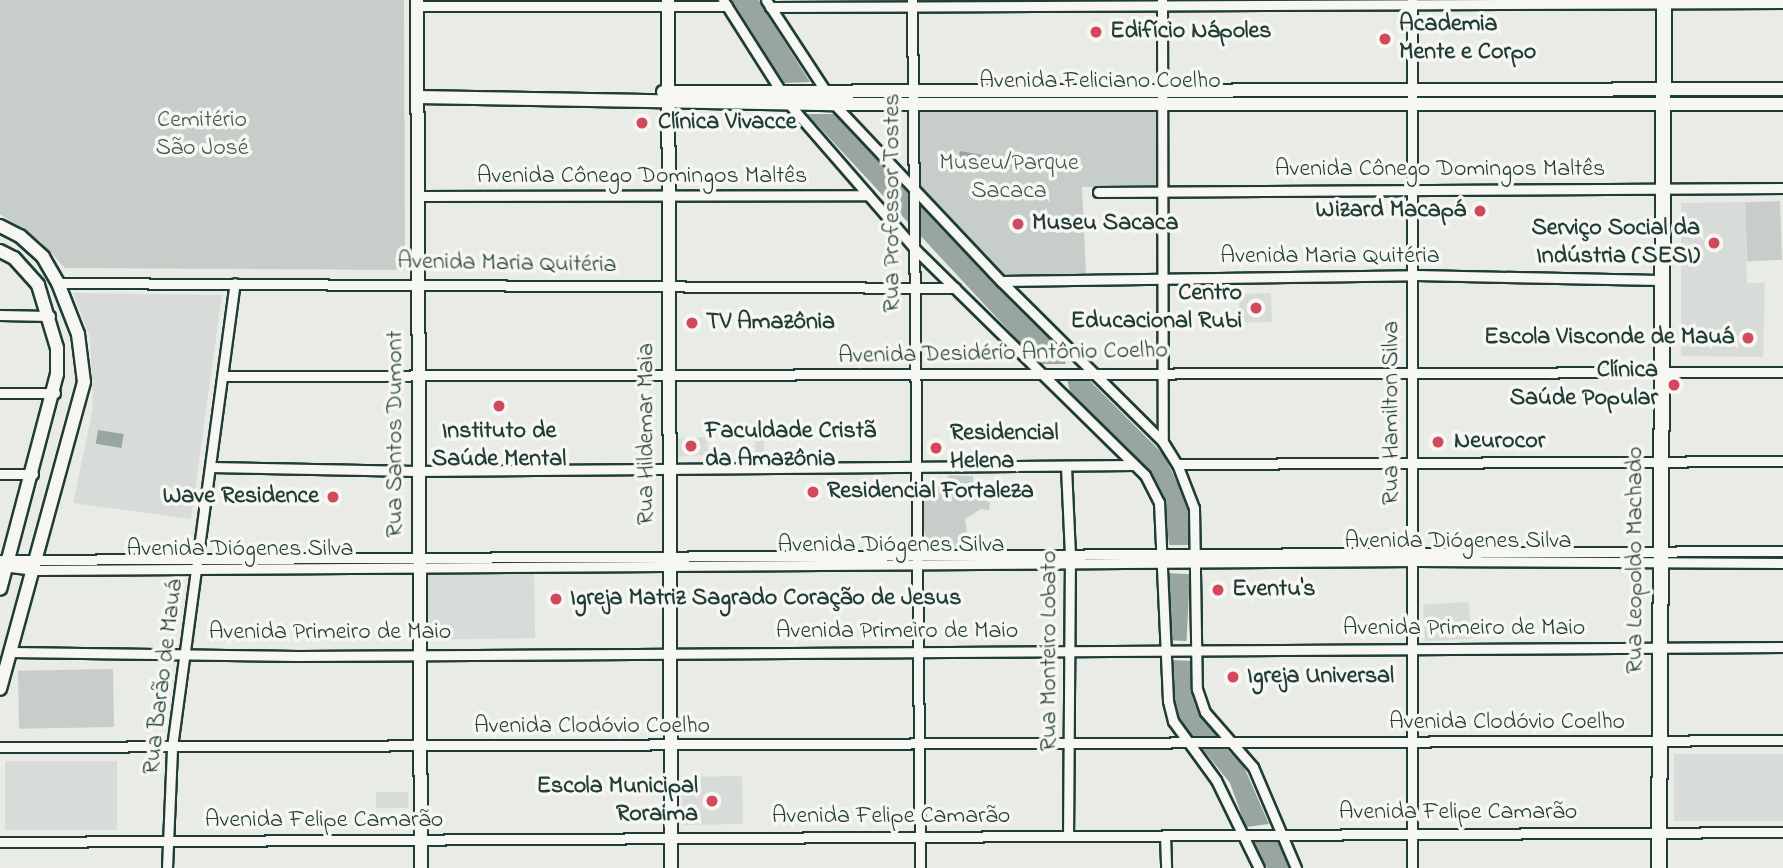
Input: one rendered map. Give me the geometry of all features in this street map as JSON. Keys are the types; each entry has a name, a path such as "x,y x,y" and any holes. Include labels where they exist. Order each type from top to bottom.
{"main road":[{"name":"Rua Leopoldo Machado","path":"1659,868 1658,372 1664,1"},
{"name":"Rua Santos Dumont","path":"417,3 416,471 421,868"},
{"name":"Rua Hildemar Maia","path":"668,3 671,868"},
{"name":"Avenida Feliciano Coelho","path":"417,93 825,99 1662,96 1738,89 1783,89"},
{"path":"1738,89 1739,104"},
{"name":"Avenida Feliciano Coelho","path":"1662,96 1739,104 1783,104"},
{"path":"0,226 20,236 43,257 58,283 78,334 84,382 0,690"},
{"path":"0,251 14,258 38,285 50,316 57,348 55,393 33,474 4,563 0,589"},
{"path":"38,285 58,283"}],"street":[{"path":"768,4 1664,1 1783,3"},
{"path":"1161,2 1165,190 1160,371 1163,442"},
{"name":"Rua Hamilton Silva","path":"1412,2 1412,868"},
{"path":"417,3 725,3 791,98 867,195 915,249 1145,475 1159,502 1168,560 1168,701 1188,743 1216,780 1246,833 1259,868"},
{"path":"768,4 825,99 911,190 1163,442 1178,464 1194,508 1192,559 1197,689 1205,712 1253,767 1277,834 1296,868"},
{"name":"Rua Professor Tostes","path":"912,5 911,190 915,249 913,287 920,868"},
{"name":"Avenida Cônego Domingos Maltês","path":"1098,192 1412,188 1783,188"},
{"name":"Avenida Cônego Domingos Maltês","path":"416,197 668,198 867,195"},
{"name":"Avenida Maria Quitéria","path":"1001,281 1411,275 1659,280"},
{"name":"Avenida Maria Quitéria","path":"58,283 416,282 955,288"},
{"name":"Rua Barão de Mauá","path":"167,868 172,747 235,284"},
{"path":"0,315 50,316"},
{"name":"Avenida Desidério Antônio Coelho","path":"223,376 914,376 1093,371 1783,372"},
{"path":"0,393 55,393"},
{"path":"1178,464 1783,461"},
{"path":"211,467 416,471 1134,466"},
{"name":"Rua Monteiro Lobato","path":"1066,467 1070,560 1068,835"},
{"path":"0,474 33,474"},
{"name":"Avenida Diógenes Silva","path":"668,562 797,554 916,560 1168,560 1659,556 1783,551"},
{"path":"797,554 798,566"},
{"name":"Avenida Diógenes Silva","path":"1659,556 1783,563"},
{"name":"Avenida Diógenes Silva","path":"36,564 198,558 335,563 668,562 798,566 916,560"},
{"name":"Avenida Diógenes Silva","path":"4,563 197,569 335,563"},
{"name":"Avenida Primeiro de Maio","path":"11,652 187,652 298,656 419,653 1783,647"},
{"name":"Avenida Clodóvio Coelho","path":"0,747 1783,740"},
{"name":"Avenida Felipe Camarão","path":"0,842 1412,831 1783,832"},
{"path":"1165,835 1166,868"}],"shaded area":[{"path":"732,0 758,0 810,82 784,83"},
{"path":"807,114 836,114 1061,351 1066,364 1040,364"},
{"path":"960,151 1025,162 1024,169 959,158"},
{"name":"Serviço Social da Indústria (SESI)","path":"1745,202 1747,283 1765,283 1763,357 1681,356 1681,203"},
{"path":"73,293 222,295 191,519 73,503 93,408 90,337"},
{"name":"Centro Educacional Rubi","path":"1271,293 1272,322 1240,323 1239,294"},
{"path":"1067,379 1089,380 1164,455 1187,504 1192,545 1169,545 1166,514 1149,473 1070,392"},
{"path":"755,418 764,418 764,454 755,454"},
{"path":"98,430 124,434 121,448 96,444"},
{"name":"Faculdade Cristã da Amazônia","path":"707,437 708,455 676,457 675,439"},
{"path":"534,572 535,638 427,640 426,574"},
{"path":"1168,573 1190,574 1186,641 1164,640"},
{"path":"1469,602 1471,639 1425,641 1423,604"},
{"path":"1170,660 1192,661 1199,713 1219,736 1185,736 1172,700"},
{"path":"1224,746 1244,767 1269,824 1246,827 1230,783 1201,747"},
{"path":"1674,754 1783,754 1783,821 1674,821"},
{"path":"5,761 117,761 117,830 5,830"},
{"name":"Escola Municipal Roraima","path":"742,776 743,824 683,825 682,777"},
{"path":"376,792 408,792 408,808 376,808"},
{"path":"1253,840 1277,840 1291,868 1267,868"}],"green space":[{"name":"Cemitério São José","path":"0,0 404,0 405,270 65,268 40,241 0,214"},
{"name":"Museu/Parque Sacaca","path":"1160,103 1162,187 1082,187 1086,275 1002,278 914,184 913,105"},
{"path":"1780,201 1782,260 1747,261 1745,202"},
{"path":"950,475 973,476 973,498 990,502 989,510 981,509 965,519 967,534 957,553 927,541 922,522 922,499"},
{"path":"113,669 114,727 19,729 18,671"}],"place":[{"name":"Edifício Nápoles","path":"1096,32"},
{"name":"Academia Mente e Corpo","path":"1385,39"},
{"name":"Clínica Vivacce","path":"642,123"},
{"name":"Wizard Macapá","path":"1480,211"},
{"name":"Museu Sacaca","path":"1018,224"},
{"name":"Serviço Social da Indústria (SESI)","path":"1714,243"},
{"name":"Centro Educacional Rubi","path":"1256,308"},
{"name":"TV Amazônia","path":"692,323"},
{"name":"Escola Visconde de Mauá","path":"1748,338"},
{"name":"Clínica Saúde Popular","path":"1674,385"},
{"name":"Instituto de Saúde Mental","path":"499,406"},
{"name":"Neurocor","path":"1438,442"},
{"name":"Faculdade Cristã da Amazônia","path":"691,446"},
{"name":"Residencial Helena","path":"936,448"},
{"name":"Residencial Fortaleza","path":"813,492"},
{"name":"Wave Residence","path":"333,497"},
{"name":"Eventu's","path":"1218,590"},
{"name":"Igreja Matriz Sagrado Coração de Jesus","path":"556,599"},
{"name":"Igreja Universal","path":"1233,677"},
{"name":"Escola Municipal Roraima","path":"712,801"}]}
